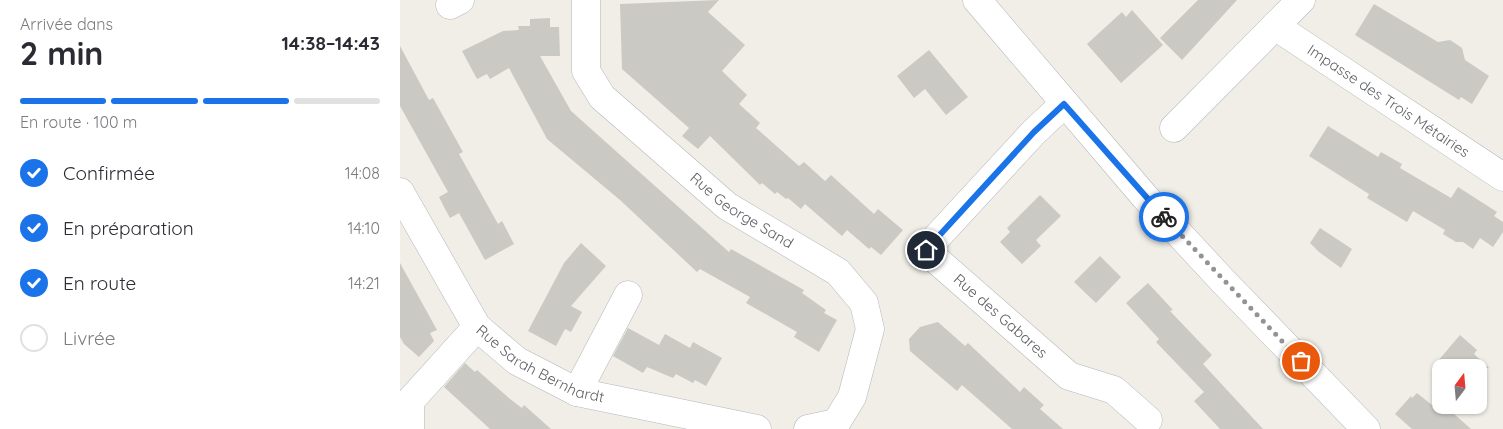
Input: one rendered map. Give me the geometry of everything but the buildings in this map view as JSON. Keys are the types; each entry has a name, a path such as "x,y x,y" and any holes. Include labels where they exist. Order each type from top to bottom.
{"street":[{"name":"Rue George Sand","path":"586,0 586,71 602,97 727,206 838,272 864,303 870,329 852,397 835,426"},
{"path":"976,0 1145,197 1366,429"},
{"path":"1174,128 1301,0"},
{"name":"Impasse des Trois Métairies","path":"1275,26 1503,177"},
{"name":"Rue des Gabares","path":"1064,104 1034,132 926,250 1069,376 1114,390 1148,420"},
{"name":"Rue Sarah Bernhardt","path":"400,192 477,327 517,360 577,392 757,429"},
{"path":"577,392 628,295"},
{"path":"410,429 410,401 477,327"},
{"path":"808,429 835,426"}],"way so far":[{"path":"1164,217 1301,361"}],"route":[{"path":"926,250 1034,132 1064,104 1164,217"}]}
